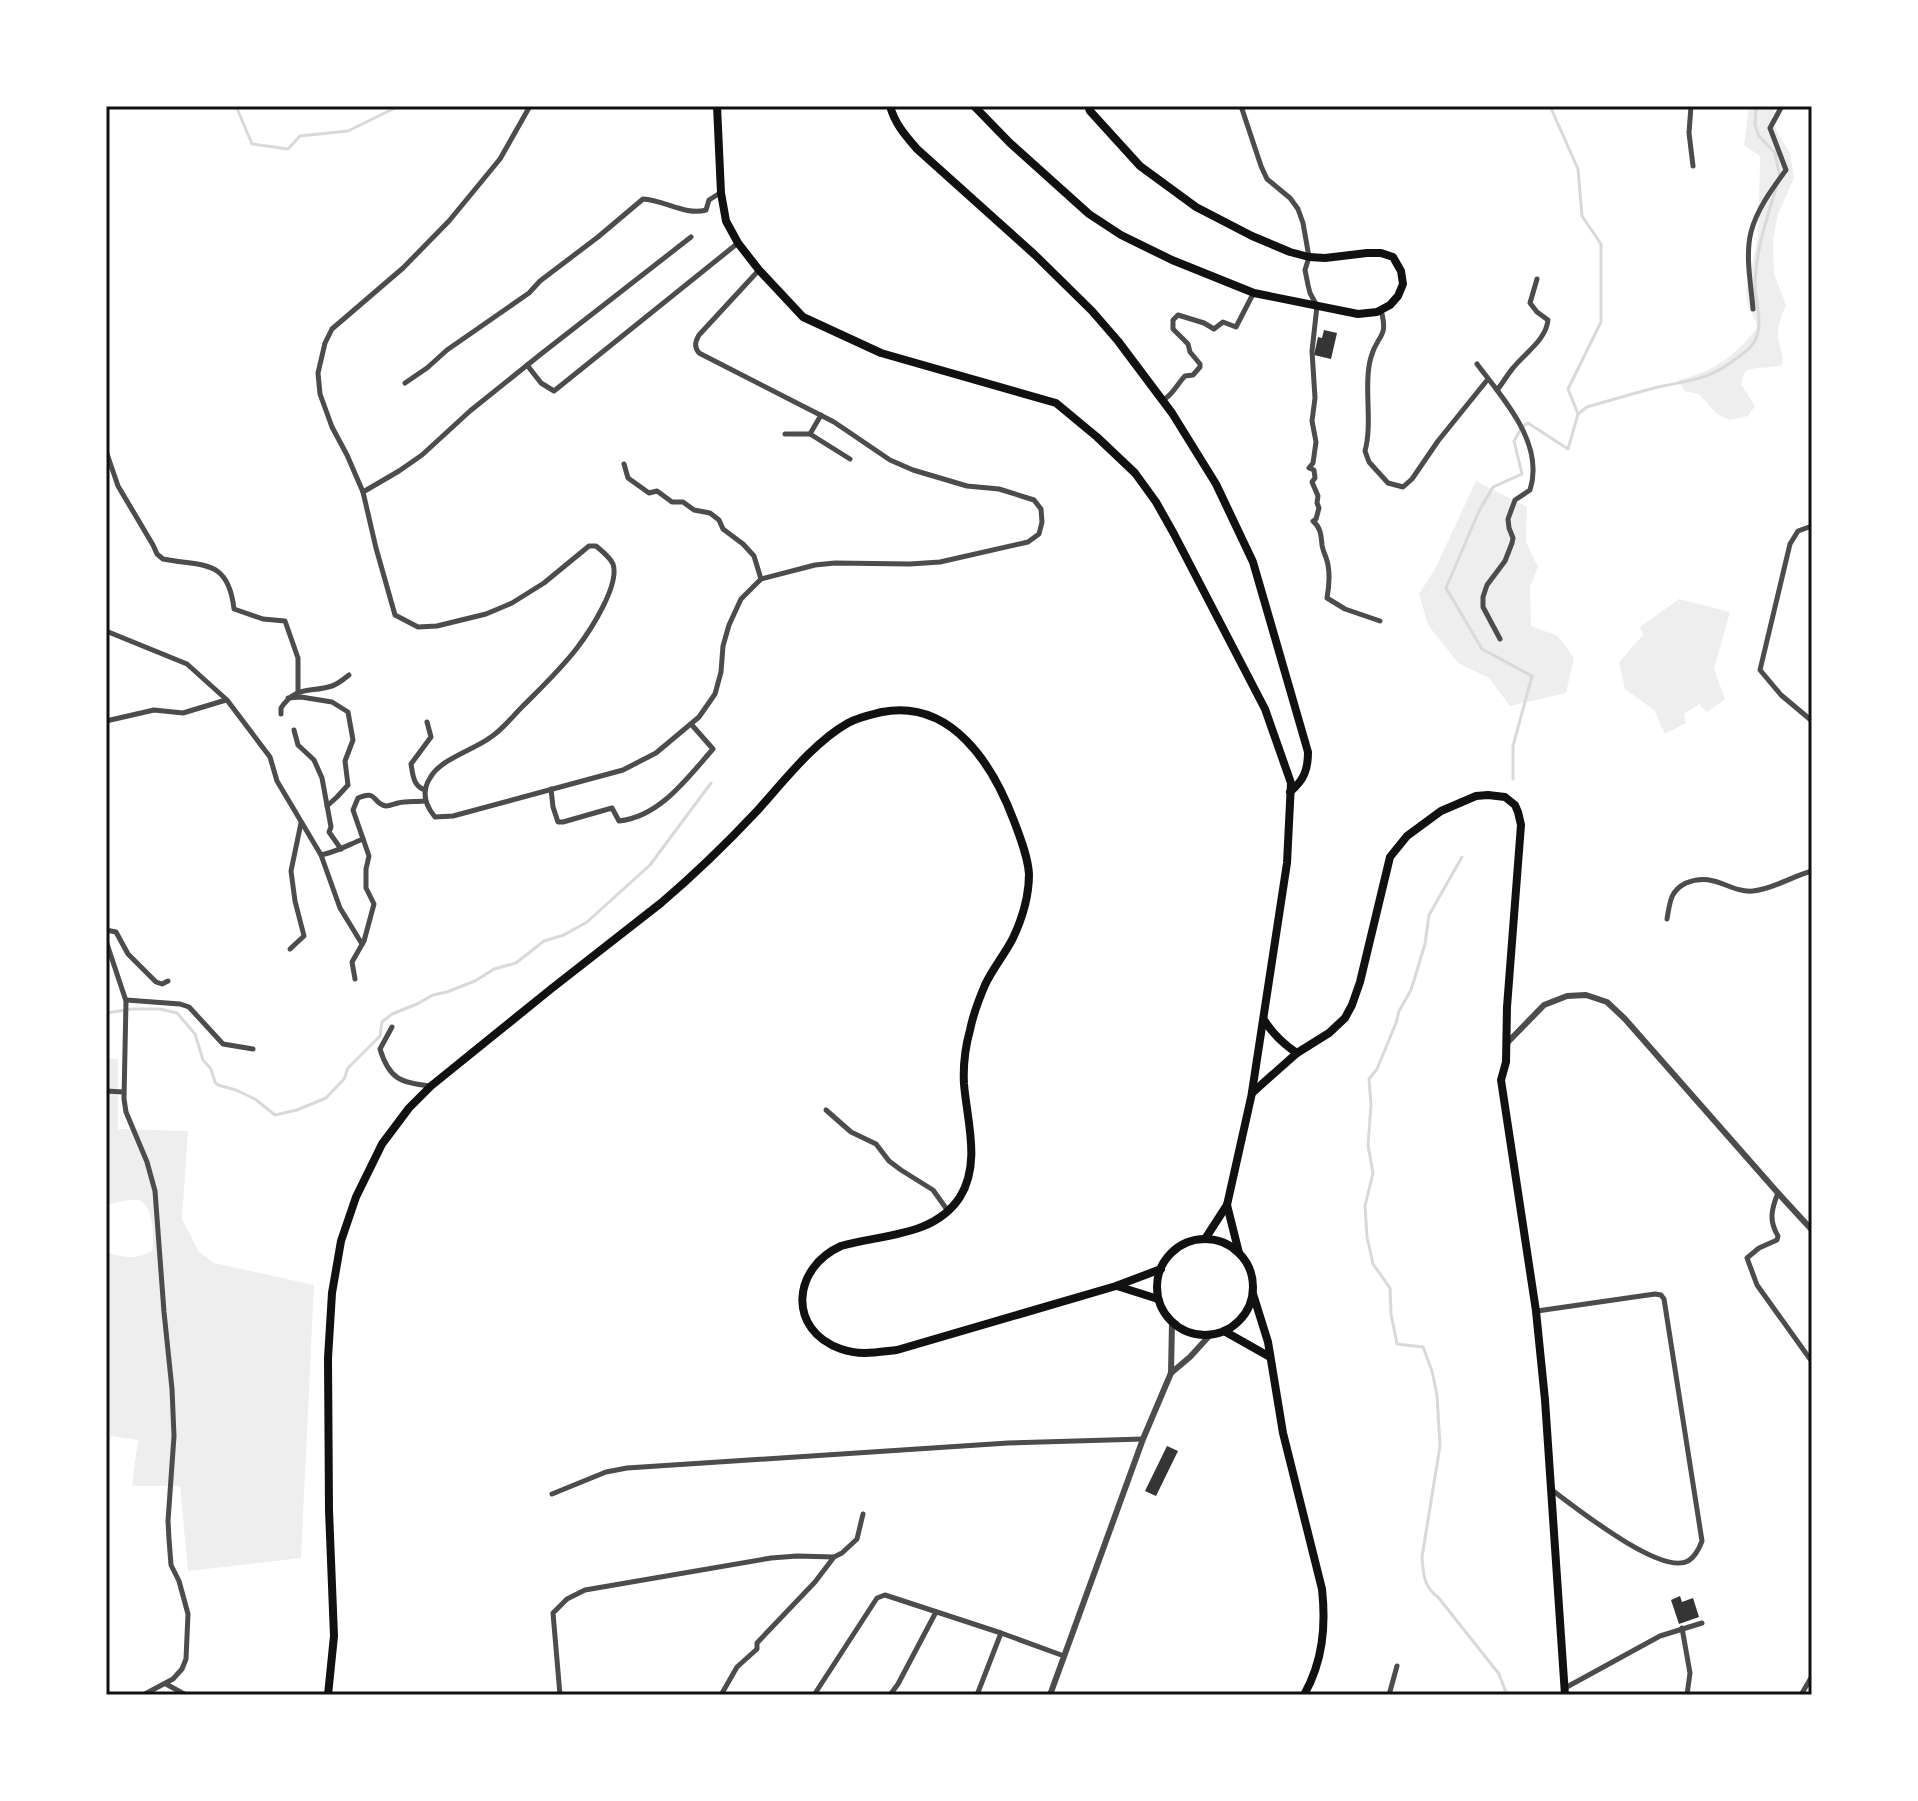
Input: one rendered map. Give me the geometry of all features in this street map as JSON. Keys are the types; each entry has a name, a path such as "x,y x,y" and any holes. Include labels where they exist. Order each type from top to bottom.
{"main road":[{"path":"717,106 721,193 726,221 738,243 785,300 803,317 881,353 1056,403 1097,437 1135,473 1156,502 1265,709 1291,783 1287,863 1252,1093 1227,1205 1205,1239"},
{"path":"890,106 900,130 917,149 1035,255 1118,341 1163,401 1216,484 1259,579 1308,752 1305,776 1290,792"},
{"path":"974,106 1089,214 1121,235 1172,260 1254,293 1358,314 1377,312 1398,296 1403,284 1401,271 1393,257 1381,253 1309,257 1252,236 1196,207 1140,166 1088,106"},
{"path":"328,1695 334,1636 327,1409 332,1293 341,1241 356,1197 382,1144 409,1108 431,1086 688,880 815,749 846,724 862,716 892,711 916,711 944,721 964,738 993,776 1010,810 1029,871 1023,912 1013,938 986,984 970,1028 964,1082 971,1162 961,1196 948,1212 924,1227 860,1240 841,1246 819,1260 804,1283 805,1315 809,1324 815,1333 838,1348 869,1353 897,1350 1116,1286 1161,1269"},
{"path":"1252,1093 1297,1053 1329,1033 1345,1018 1352,1005 1375,925 1390,857 1407,836 1441,811 1476,796 1505,797 1515,805 1521,825 1507,1007 1506,1062 1501,1080 1536,1311 1565,1691"},
{"path":"1263,1020 1286,1046 1297,1053"},
{"path":"1227,1205 1239,1253"},
{"path":"1205,1239 1219,1241 1239,1253 1251,1271 1253,1294 1250,1306 1235,1325 1210,1335 1182,1330 1172,1322 1158,1299 1157,1286 1161,1269 1173,1252 1183,1245 1205,1239"},
{"path":"1116,1286 1158,1299"},
{"path":"1253,1294 1264,1329 1294,1479 1322,1589 1325,1614 1323,1640 1308,1694"},
{"path":"1224,1331 1270,1357"}],"street":[{"path":"530,106 500,159 449,221 403,268 332,329 325,343 318,373 320,394 332,427 363,492 395,615 418,627 437,626 486,614 512,603 544,583 589,546 596,546 614,566 613,581 603,606 578,647 492,737 441,765 430,777 424,801 435,817 453,816 623,770 656,753 699,717 715,694 729,625 741,599 761,579 835,563 940,562 1028,542 1039,534 1041,509 1034,500 999,489 967,486 890,460 834,422 709,359 696,349 699,335 759,270"},
{"path":"1241,106 1267,179 1298,209 1309,257 1305,270 1310,293 1317,306 1312,351 1315,398 1312,421 1316,442 1313,463 1309,468 1314,470 1312,482 1319,508 1313,521 1318,524 1322,535 1328,565 1327,598 1345,609 1380,621"},
{"path":"1691,106 1689,133 1693,166"},
{"path":"1753,309 1749,253 1752,230 1765,199 1786,170 1770,128 1782,106"},
{"path":"405,383 529,293 643,199 699,212 706,210 709,200 721,193"},
{"path":"363,492 411,463 527,365 691,237"},
{"path":"527,365 541,383 554,391 738,243"},
{"path":"1497,390 1514,366 1539,340 1549,323 1530,303 1537,279"},
{"path":"1163,401 1170,397 1185,376 1193,375 1200,367 1188,344 1173,329 1173,320 1178,315 1214,329 1223,322 1236,327 1254,293"},
{"path":"1381,309 1385,325 1371,356 1365,451 1369,462 1388,483 1403,487 1412,479 1488,379"},
{"path":"1477,364 1522,427 1531,450 1530,490 1515,500 1508,519 1512,543 1483,597 1483,607 1500,639"},
{"path":"810,434 821,415"},
{"path":"785,434 810,434 850,459"},
{"path":"106,451 118,486 157,554 163,559 210,566 224,575 231,589 234,609 263,619 285,621 298,658 298,692"},
{"path":"624,464 628,478 649,493 657,491 672,502 683,502 719,520 723,529 754,556 761,579"},
{"path":"1812,526 1798,531 1790,544 1760,670 1781,695 1812,721"},
{"path":"106,631 187,664 227,700 270,757 277,781 321,855 340,908 362,944"},
{"path":"281,714 281,708 288,698 298,692 334,686 349,675"},
{"path":"288,698 332,702 348,712 353,740 345,761 348,785 327,806"},
{"path":"106,721 154,710 183,713 227,700"},
{"path":"425,790 414,781 411,764 431,737 427,722"},
{"path":"551,789 558,822 612,808 619,821 650,810 683,783 713,749 691,724"},
{"path":"294,730 298,745 314,760 322,778 331,827 329,832 341,849"},
{"path":"355,979 352,962 362,944 374,904 366,888 369,856 353,810 358,798 367,794 388,806 424,801"},
{"path":"290,949 304,936 291,871 302,822"},
{"path":"321,855 363,839"},
{"path":"1667,919 1673,891 1696,879 1709,879 1749,892 1812,871"},
{"path":"106,930 116,932 128,954 156,982 162,984 168,981"},
{"path":"106,941 126,1004 123,1092 126,1112 147,1162 155,1191 172,1389 174,1436 168,1521 171,1565 188,1614 186,1659 182,1669 173,1679 143,1695"},
{"path":"1507,1043 1544,1005 1567,996 1586,995 1607,1002 1812,1230"},
{"path":"126,1004 180,1004 189,1007 223,1044 253,1049"},
{"path":"392,1027 380,1049 389,1069 403,1082 431,1086"},
{"path":"106,1091 123,1092"},
{"path":"826,1110 851,1132 876,1144 889,1161 901,1170 933,1190 948,1212"},
{"path":"1778,1193 1771,1209 1771,1222 1777,1240 1759,1248 1747,1258 1757,1285 1810,1359"},
{"path":"1536,1311 1655,1294 1664,1299 1702,1541 1699,1551 1688,1561 1678,1564 1662,1561 1624,1542 1552,1490"},
{"path":"1050,1695 1143,1439 1171,1373 1172,1322"},
{"path":"1171,1373 1210,1335"},
{"path":"552,1494 606,1472 627,1468 1008,1443 1143,1439"},
{"path":"721,1695 737,1667 757,1649 757,1643 815,1582 834,1557 857,1539 863,1514"},
{"path":"560,1695 553,1613 567,1599 585,1590 771,1558 834,1557"},
{"path":"814,1695 881,1595 1064,1656"},
{"path":"890,1695 936,1612"},
{"path":"1565,1691 1645,1643 1702,1623"},
{"path":"1682,1628 1690,1673 1687,1695"},
{"path":"977,1695 1001,1633"},
{"path":"1389,1695 1397,1666"},
{"path":"1801,1695 1812,1676"},
{"path":"166,1683 186,1695"}],"shaded area":[{"path":"1749,106 1776,106 1772,115 1777,132 1790,153 1794,178 1778,214 1773,240 1774,274 1786,305 1778,334 1783,365 1745,371 1741,384 1755,406 1748,416 1730,420 1717,414 1699,394 1685,391 1678,380 1722,362 1757,328 1746,292 1758,237 1760,162 1760,156 1744,145"},
{"path":"1476,481 1527,507 1526,542 1538,567 1530,587 1531,626 1558,636 1574,658 1566,693 1510,706 1489,678 1458,663 1428,625 1419,594 1435,569"},
{"path":"1679,599 1730,612 1714,669 1725,699 1707,712 1699,704 1684,714 1686,723 1665,734 1654,710 1625,689 1619,662 1643,635 1640,627"},
{"path":"106,1058 118,1059 118,1129 188,1131 182,1219 199,1252 214,1263 314,1285 301,1558 188,1571 180,1486 132,1486 138,1440 111,1436 106,1463 106,1252 124,1257 140,1256 152,1251 153,1238 150,1214 143,1202 130,1200 106,1205"}],"building":[{"path":"1324,330 1337,333 1331,359 1314,355 1318,337 1322,338"},
{"path":"1167,1446 1178,1451 1156,1496 1145,1491"},
{"path":"1680,1596 1682,1602 1693,1598 1699,1617 1679,1624 1671,1600"}],"waterway":[{"path":"236,106 252,144 288,149 300,136 348,131 399,106"},
{"path":"1513,779 1513,746 1532,676 1482,649 1446,588 1479,511 1493,487 1522,474 1514,441 1522,427 1528,423 1568,449 1578,414 1568,389 1601,322 1601,244 1582,216 1578,169 1550,106"},
{"path":"1756,106 1755,125 1759,136 1775,153 1780,178"},
{"path":"1578,414 1587,407 1708,375 1752,346 1759,324 1755,287 1757,261 1777,185"},
{"path":"106,1013 132,1009 160,1009 177,1013 195,1034 203,1060 218,1085 255,1099 275,1115 297,1110 326,1098 344,1079 348,1068 380,1036 382,1022 392,1014 433,995 475,981 494,969 516,963 544,941 564,935 587,922 650,865 711,783"},
{"path":"1462,857 1429,915 1425,944 1411,990 1399,1011 1377,1069 1369,1079 1368,1145 1373,1173 1365,1206 1373,1264 1390,1288 1397,1344 1423,1347 1437,1395 1440,1446 1422,1557 1425,1580 1499,1674 1507,1695"}]}
